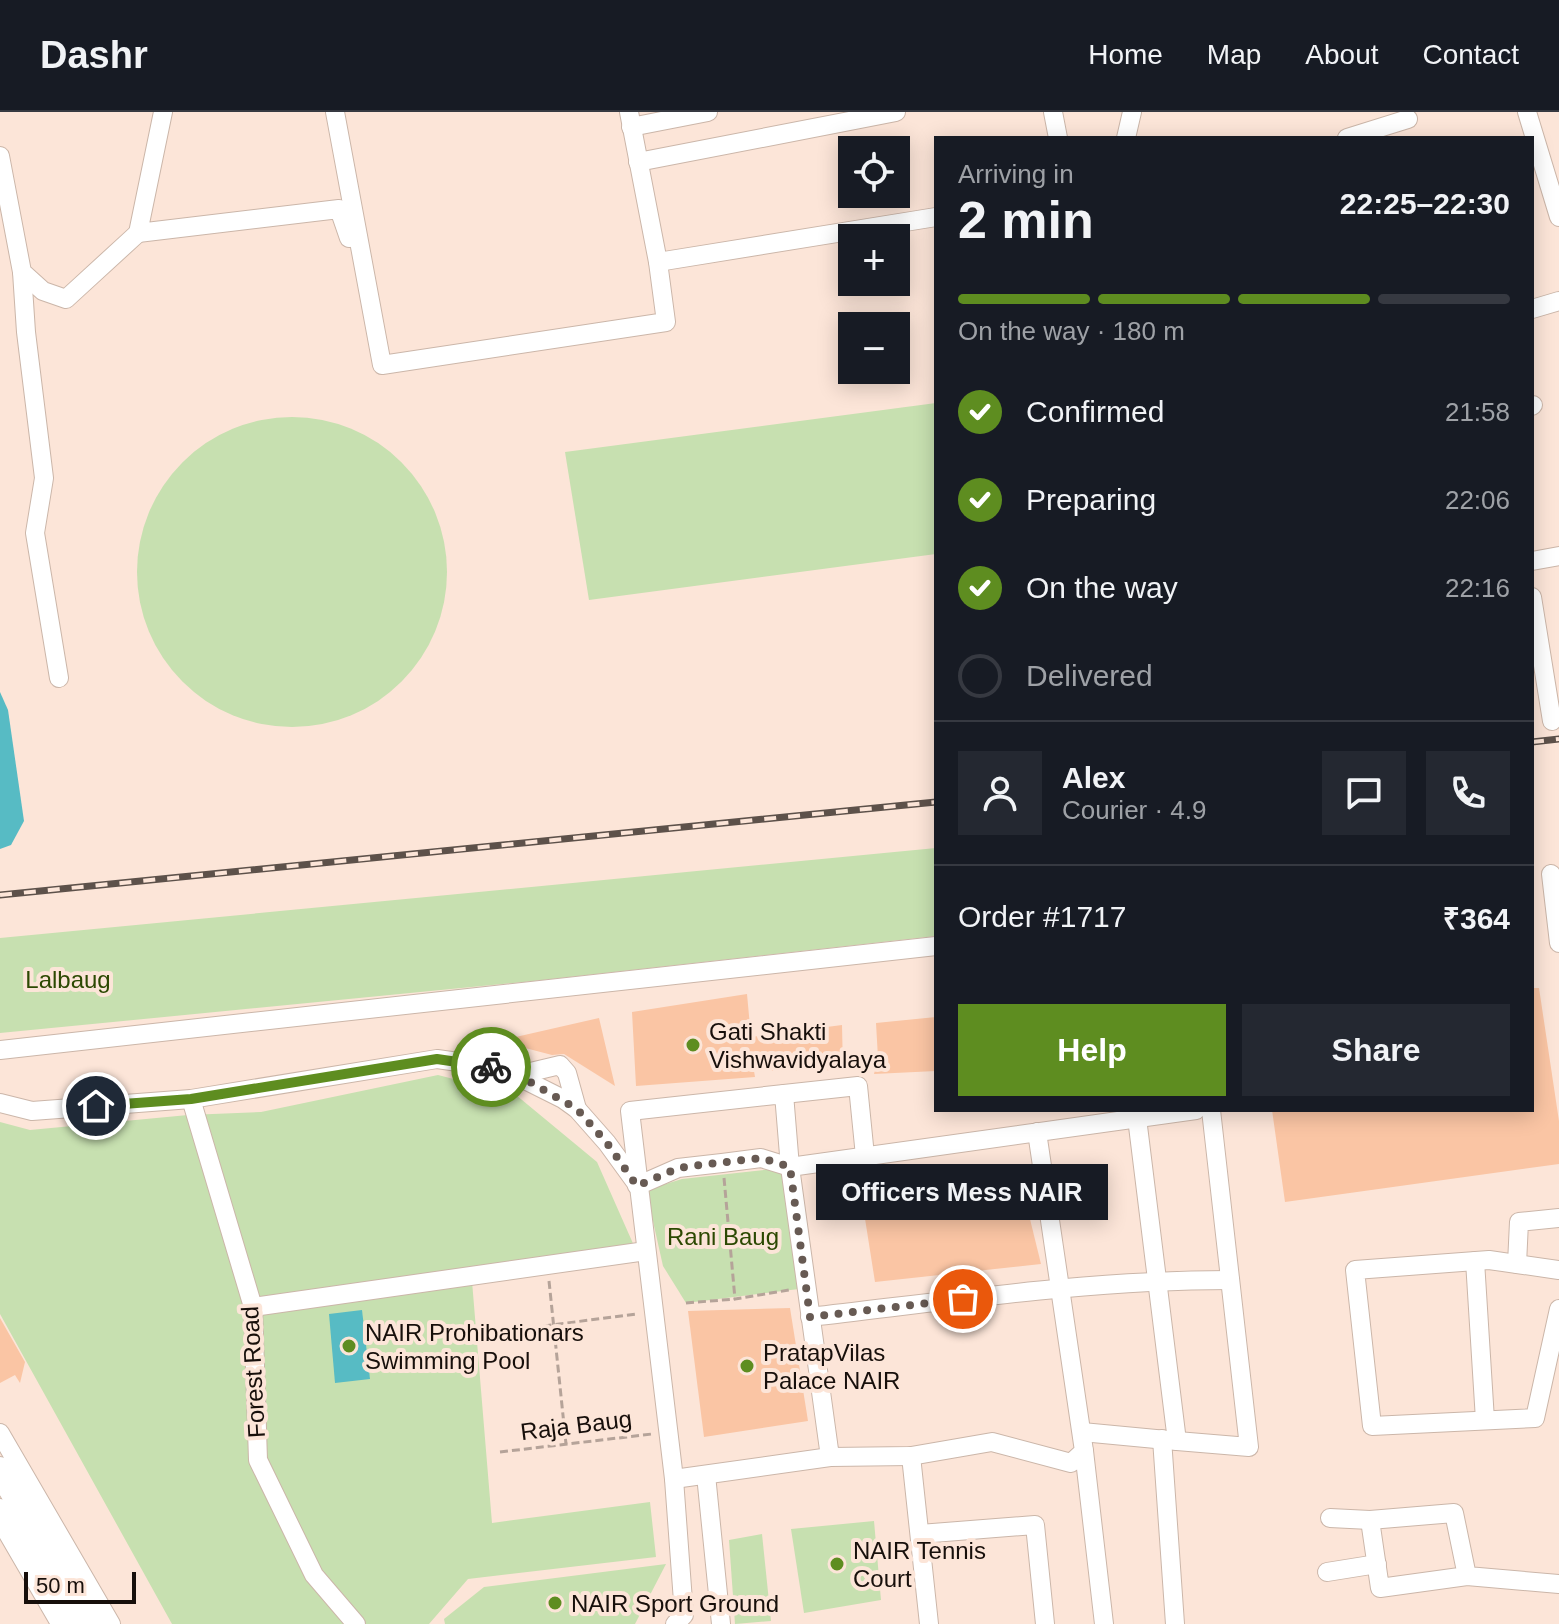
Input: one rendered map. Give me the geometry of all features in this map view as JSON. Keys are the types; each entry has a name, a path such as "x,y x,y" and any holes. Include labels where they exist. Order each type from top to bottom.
{"highway":[{"path":"0,1470 93,1624"},
{"path":"0,1512 65,1624"}],"street":[{"path":"138,233 163,112"},
{"path":"335,112 382,365 666,322 658,262 630,120 708,112"},
{"path":"638,162 896,112"},
{"path":"1053,112 1058,136"},
{"path":"1126,136 1132,112"},
{"path":"1527,112 1559,217"},
{"path":"1352,136 1408,115 1413,136"},
{"path":"0,156 22,272 44,478 35,533 59,678"},
{"path":"22,272 43,291 66,299 138,233 339,209 370,302"},
{"path":"658,262 934,217"},
{"path":"1534,308 1559,301"},
{"path":"1534,561 1559,556"},
{"path":"1534,606 1553,687 1552,721"},
{"path":"1534,876 1555,873 1559,943"},
{"path":"0,1050 934,946"},
{"path":"0,1039 607,978 632,981"},
{"path":"0,1103 32,1111 191,1099 437,1059 501,1068 577,1109 607,1143 637,1186"},
{"path":"518,1075 560,1065 567,1073 577,1109"},
{"path":"675,1624 684,1615 674,1479 630,1111 858,1086 865,1156"},
{"path":"784,1094 790,1167 830,1457"},
{"name":"Forest Road","path":"191,1099 253,1307 258,1460 314,1575 356,1624"},
{"path":"637,1186 678,1168 761,1158 790,1167 1181,1112"},
{"path":"1083,1442 1169,1440 1249,1447 1211,1112"},
{"path":"1137,1118 1157,1280 1169,1440 1175,1624"},
{"path":"1037,1132 1083,1442 1104,1624"},
{"path":"1517,1264 1519,1222 1559,1218"},
{"path":"253,1307 646,1251"},
{"path":"1559,1270 1489,1260 1355,1270 1372,1426 1535,1418 1559,1312"},
{"path":"1475,1261 1485,1420"},
{"path":"810,1317 1060,1287 1157,1280 1230,1280"},
{"path":"0,1433 111,1624"},
{"path":"674,1479 830,1457 911,1456 992,1442 1071,1463 1083,1442"},
{"path":"911,1456 929,1624"},
{"path":"706,1475 721,1624"},
{"path":"1330,1518 1370,1520 1454,1513 1467,1576"},
{"path":"0,1520 58,1624"},
{"path":"1370,1520 1380,1588 1467,1576 1559,1584"},
{"path":"920,1534 1035,1525 1045,1624"},
{"path":"1327,1572 1377,1564"}],"path":[{"path":"722,1163 735,1299"},
{"path":"547,1264 566,1444"},
{"path":"686,1303 806,1288"},
{"path":"496,1332 645,1313"},
{"name":"Raja Baug","path":"500,1452 656,1433"}],"green space":[{"path":"934,403 934,554 589,600 565,452"},
{"path":"292,417 337,423 365,435 402,462 429,499 441,527 447,572 441,617 429,645 402,682 365,709 337,721 292,727 247,721 219,709 182,682 155,645 143,617 137,572 143,527 155,499 182,462 219,435 247,423"},
{"name":"Lalbaug","path":"934,848 934,936 534,981 0,1033 0,938"},
{"path":"438,1075 516,1095 597,1162 635,1248 471,1269 492,1523 650,1502 656,1557 468,1579 429,1624 172,1624 0,1314 0,1122 30,1130 188,1115 261,1112"},
{"name":"Rani Baug","path":"790,1167 799,1289 686,1303 663,1266 646,1190 682,1179"},
{"name":"NAIR Tennis Court","path":"874,1521 881,1600 804,1613 791,1529"},
{"path":"762,1534 771,1621 735,1624 729,1540"},
{"name":"NAIR Sport Ground","path":"666,1564 635,1624 445,1624 444,1619 484,1587"}],"water":[{"path":"0,692 8,710 24,821 11,845 0,849"},
{"name":"NAIR Prohibationars Swimming Pool","path":"362,1310 370,1379 335,1383 329,1314"}],"building":[{"path":"1534,988 1539,988 1559,1121 1559,1164 1285,1202 1272,1112 1534,1112"},
{"name":"Gati Shakti Vishwavidyalaya","path":"747,994 751,1037 842,1025 843,1070 754,1071 755,1077 636,1086 632,1012"},
{"path":"934,1017 934,1071 874,1074 878,1058 876,1023"},
{"path":"599,1018 615,1086 564,1054 552,1055 498,1041"},
{"path":"1017,1166 1041,1264 875,1282 860,1187"},
{"name":"PratapVilas Palace NAIR","path":"790,1308 808,1421 704,1437 688,1311"},
{"path":"0,1318 25,1362 20,1383 15,1375 0,1383"}],"railway":[{"path":"1534,742 1559,739"},
{"path":"0,895 934,802"}],"way so far":[{"path":"491,1067 518,1075 577,1109 607,1143 637,1186 678,1168 700,1165 761,1158 790,1167 810,1317 963,1299"}],"place":[{"name":"Gati Shakti Vishwavidyalaya","path":"693,1045"},
{"name":"Officers Mess NAIR","path":"963,1299"},
{"name":"NAIR Prohibationars Swimming Pool","path":"349,1346"},
{"name":"PratapVilas Palace NAIR","path":"747,1366"},
{"name":"NAIR Tennis Court","path":"837,1564"},
{"name":"NAIR Sport Ground","path":"555,1603"}],"route":[{"path":"96,1106 191,1099 437,1059 491,1067"}]}
